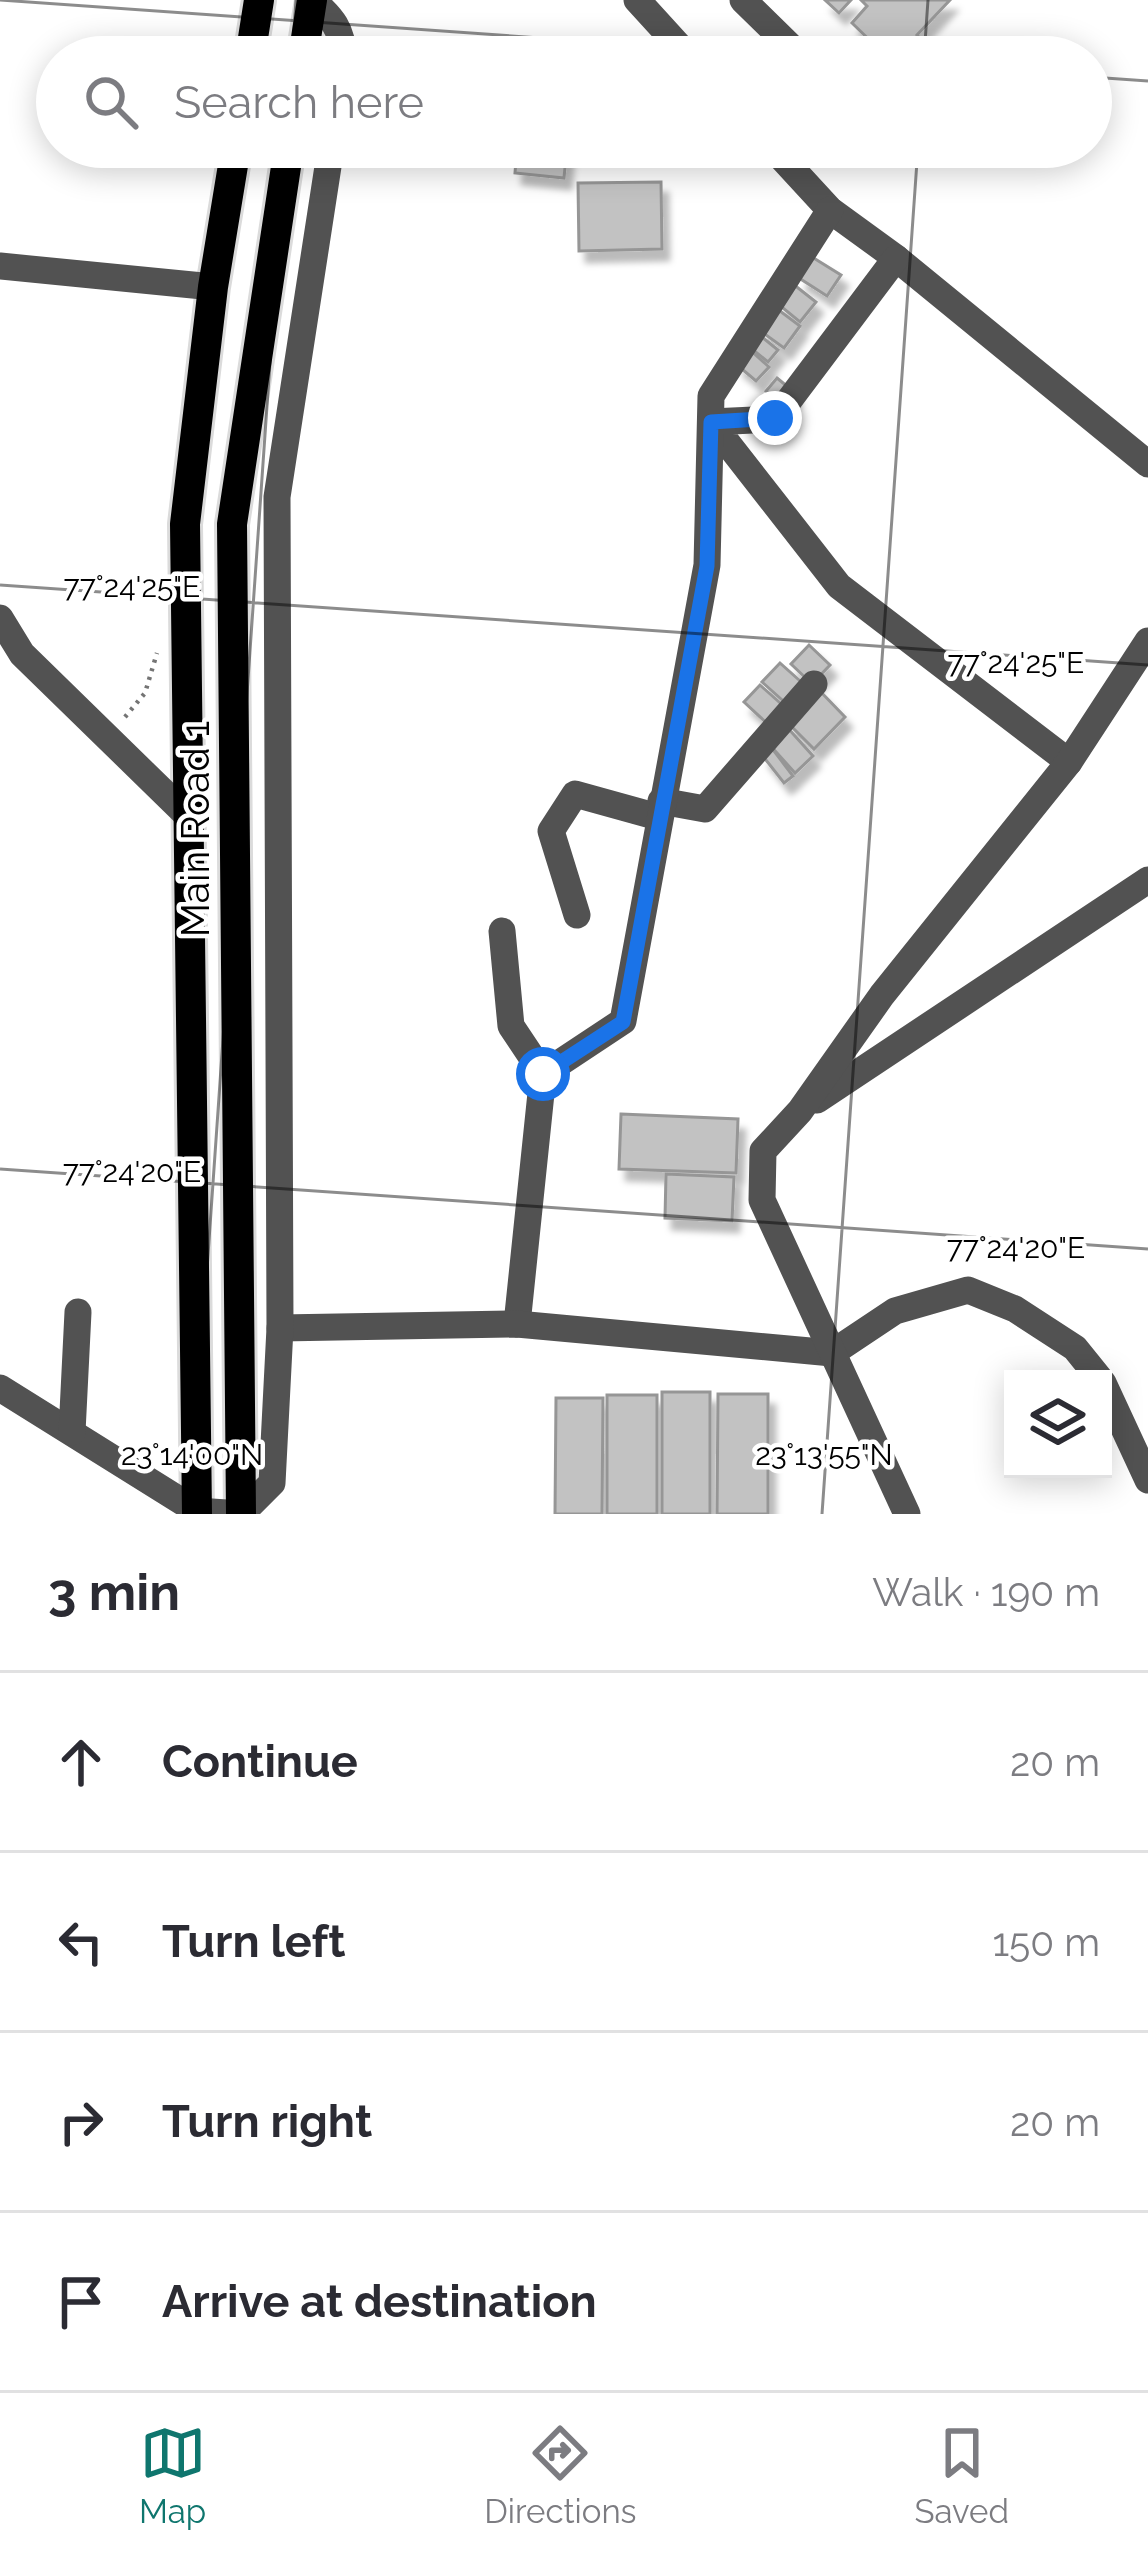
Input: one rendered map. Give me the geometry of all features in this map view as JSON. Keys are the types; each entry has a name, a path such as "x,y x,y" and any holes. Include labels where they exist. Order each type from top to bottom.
{"main road":[{"path":"253,36 259,0"},
{"path":"306,36 312,0"},
{"name":"Main Road 1","path":"197,1512 185,524 213,287 233,168"},
{"name":"Main Road 1","path":"241,1514 232,524 286,168"}],"street":[{"path":"312,0 342,36"},
{"path":"637,0 670,36"},
{"path":"742,0 779,36"},
{"path":"0,1388 197,1512 241,1514 272,1483 280,1328 278,497 328,168"},
{"path":"791,168 830,210 896,257 1148,464"},
{"path":"543,1074 623,1022 707,566 711,396 830,210"},
{"path":"711,422 775,418 896,257"},
{"path":"0,266 213,287"},
{"path":"711,422 839,586 1069,761"},
{"path":"0,618 22,654 189,817"},
{"path":"907,1514 762,1200 763,1151 800,1111 882,995 1069,761 1148,641"},
{"path":"578,915 550,831 575,794 659,809 705,809 814,684"},
{"path":"800,1111 1148,880"},
{"path":"502,932 512,1026 543,1074 517,1324"},
{"path":"280,1328 517,1324 832,1353 895,1311 968,1290 1015,1309 1075,1348 1092,1370"},
{"path":"72,1432 78,1312"},
{"path":"1112,1404 1148,1480"}],"building":[{"path":"825,0 851,0 839,13"},
{"path":"861,0 950,0 918,36 865,36 852,23 867,6"},
{"path":"515,168 565,168 564,178 515,173"},
{"path":"661,182 662,249 579,251 578,183"},
{"path":"812,257 841,275 827,296 799,278"},
{"path":"793,284 816,302 800,322 778,304"},
{"path":"776,308 800,326 784,348 759,330"},
{"path":"757,333 778,350 768,362 747,345"},
{"path":"749,349 769,367 756,381 736,364"},
{"path":"777,378 794,392 783,406 766,391"},
{"path":"809,645 830,665 812,684 791,664"},
{"path":"780,663 808,688 790,707 762,682"},
{"path":"760,685 788,710 772,728 744,702"},
{"path":"819,690 845,717 814,749 787,722"},
{"path":"786,726 813,756 795,773 768,743"},
{"path":"771,747 793,776 784,783 762,755"},
{"path":"621,1114 738,1119 736,1173 619,1169"},
{"path":"666,1174 734,1177 732,1221 665,1218"},
{"path":"662,1392 710,1392 710,1514 662,1514"},
{"path":"718,1394 768,1394 768,1514 717,1514"},
{"path":"607,1395 657,1395 657,1514 607,1514"},
{"path":"556,1398 603,1398 602,1514 555,1514"}],"route":[{"path":"543,1074 623,1022 707,566 711,422 775,418"}]}
